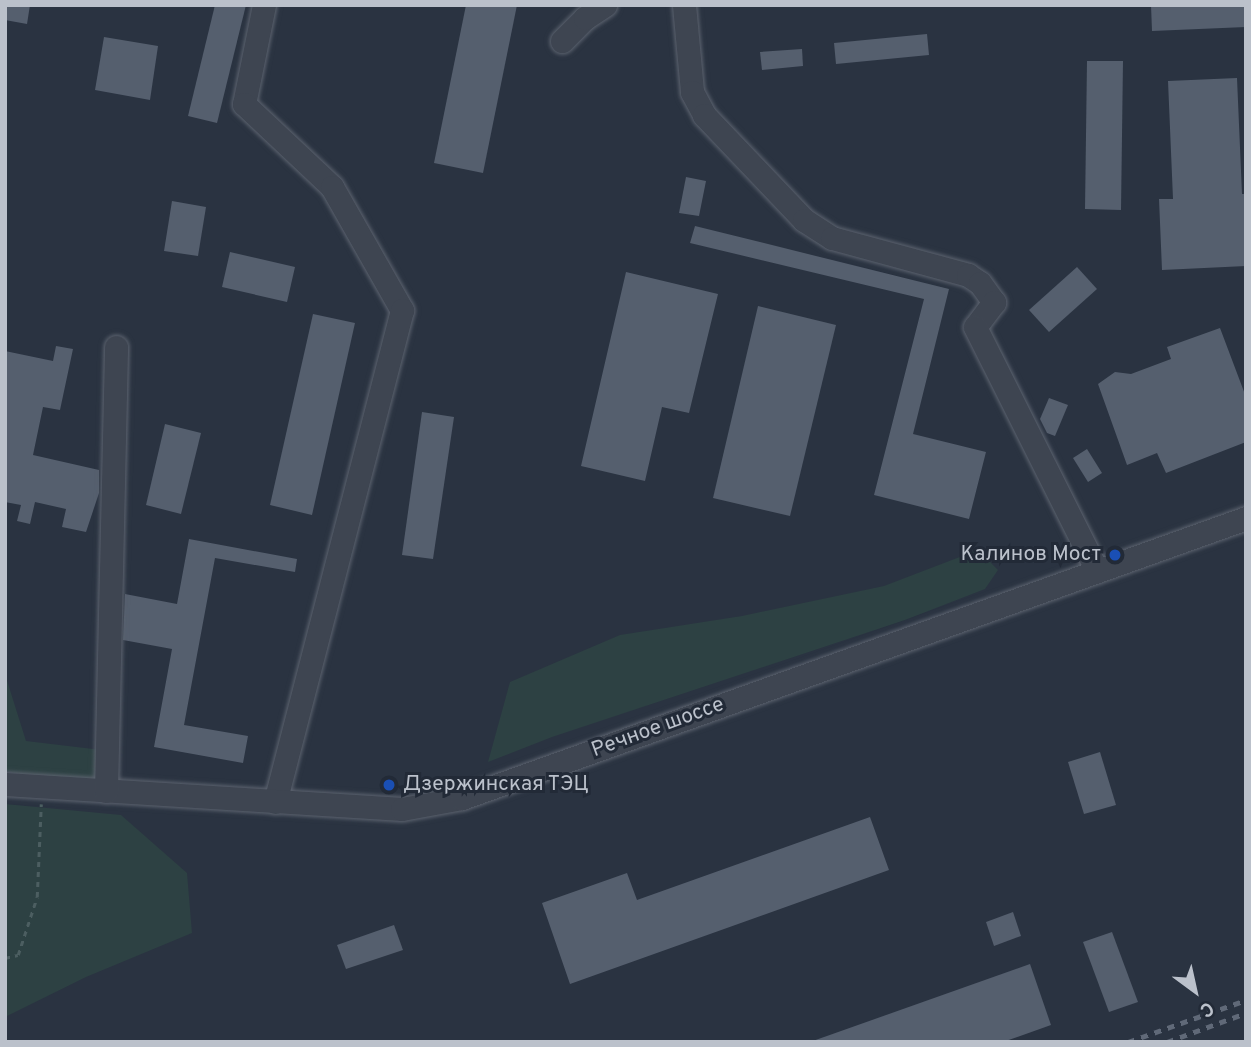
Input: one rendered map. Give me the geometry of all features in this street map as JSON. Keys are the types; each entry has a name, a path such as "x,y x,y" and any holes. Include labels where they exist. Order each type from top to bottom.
{"street":[{"path":"264,5 244,104 332,187 402,310 275,802"},
{"path":"562,41 585,18 605,5"},
{"path":"684,5 692,92 704,115 804,220 832,238 968,275 980,283 994,302 975,327 1097,571"},
{"path":"106,791 116,347"},
{"name":"Речное шоссе","path":"5,784 402,809 462,798 1246,517"}],"path":[{"path":"5,958 18,955 37,897 41,786"}],"green space":[{"path":"978,550 998,570 985,589 905,620 552,737 488,762 510,682 620,635 742,616 884,586"},
{"path":"5,674 26,741 110,751 106,791 5,771"},
{"path":"5,804 121,815 187,873 192,933 86,977 5,1017"}],"building":[{"path":"5,5 30,5 27,24 5,20"},
{"path":"215,5 246,5 217,123 188,116"},
{"path":"466,5 517,5 483,173 434,163"},
{"path":"1151,5 1246,5 1246,27 1152,31"},
{"path":"927,34 929,55 836,64 834,43"},
{"path":"104,37 158,46 150,100 95,90"},
{"path":"802,49 803,66 762,70 760,52"},
{"path":"1087,61 1123,61 1121,210 1085,209"},
{"path":"1237,78 1242,194 1246,194 1246,266 1162,270 1159,199 1173,199 1168,81"},
{"path":"686,177 706,181 699,216 679,213"},
{"path":"172,201 206,207 198,256 164,251"},
{"path":"695,226 949,289 913,434 986,452 969,519 874,495 924,299 690,243"},
{"path":"230,252 295,267 287,302 222,287"},
{"path":"1077,267 1097,289 1049,332 1029,310"},
{"path":"626,272 718,294 689,413 662,407 645,481 581,466"},
{"path":"758,306 836,325 790,516 713,498"},
{"path":"313,314 355,323 312,515 270,505"},
{"path":"1220,328 1246,397 1246,442 1166,473 1157,453 1127,465 1098,384 1115,372 1131,374 1171,359 1167,347"},
{"path":"56,346 73,349 60,410 43,407 33,455 99,470 99,493 86,532 62,527 66,509 35,502 30,524 17,521 21,505 5,502 5,351 53,361"},
{"path":"1049,398 1068,405 1055,436 1047,433 1040,419"},
{"path":"422,412 454,417 433,559 402,555"},
{"path":"165,424 201,433 181,514 146,505"},
{"path":"1087,449 1102,473 1088,482 1073,458"},
{"path":"189,539 297,559 295,572 215,558 184,725 248,736 243,763 154,747 172,649 123,640 125,594 177,604"},
{"path":"1100,752 1116,805 1084,814 1068,762"},
{"path":"870,817 889,870 570,984 542,903 627,873 637,900"},
{"path":"1013,912 1021,936 994,946 986,922"},
{"path":"394,925 403,950 346,969 337,945"},
{"path":"1112,932 1138,1002 1109,1012 1083,942"},
{"path":"1030,964 1051,1025 1003,1042 810,1042"}],"railway":[{"path":"1128,1042 1246,1000"},
{"path":"1167,1042 1246,1013"}],"place":[{"name":"Калинов Мост","path":"1115,555"},
{"name":"Дзержинская ТЭЦ","path":"389,785"}]}
